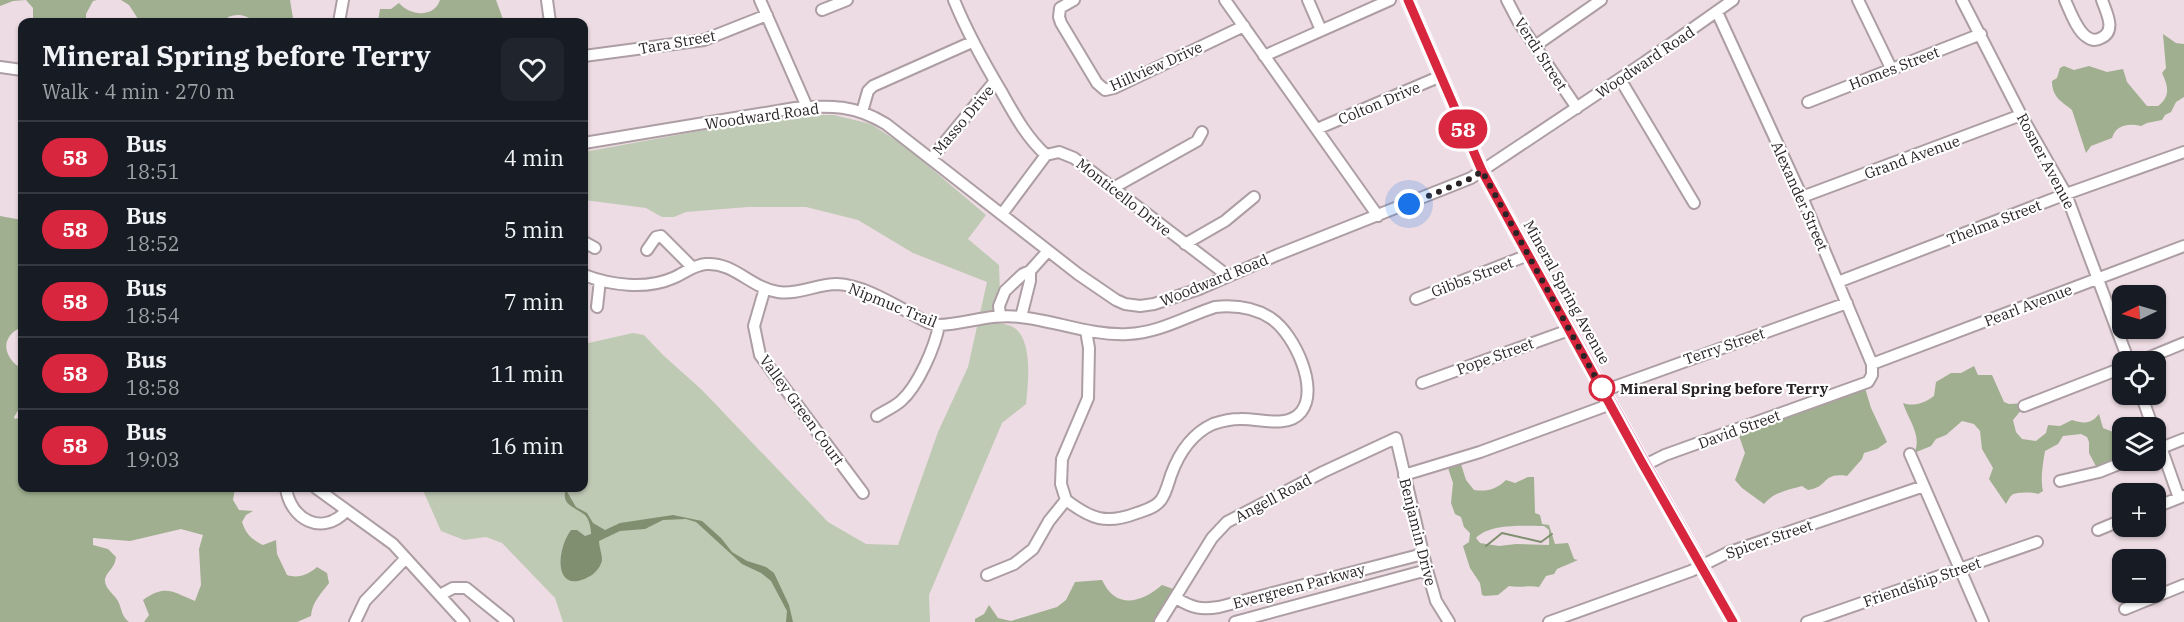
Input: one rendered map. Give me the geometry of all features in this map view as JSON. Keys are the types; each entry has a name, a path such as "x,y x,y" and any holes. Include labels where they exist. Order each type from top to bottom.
{"main road":[{"name":"Mineral Spring Avenue","path":"1408,0 1483,170 1569,330 1733,622"}],"street":[{"path":"340,18 343,0"},
{"path":"547,0 549,18"},
{"path":"760,0 807,107"},
{"path":"822,10 847,0"},
{"path":"954,0 972,42 1022,127 1034,144 1046,154 1002,214"},
{"name":"Hillview Drive","path":"1074,0 1060,8 1061,23 1097,83 1105,90 1114,88 1244,26"},
{"path":"1225,0 1378,216"},
{"path":"1308,0 1321,30"},
{"path":"1264,56 1390,0"},
{"name":"Verdi Street","path":"1507,0 1577,108"},
{"path":"1535,46 1601,0"},
{"name":"Woodward Road","path":"588,142 807,107 838,106 862,112 886,124 1047,251 1106,294 1125,304 1140,306 1166,301 1472,178 1733,0"},
{"path":"1858,0 1891,68"},
{"name":"Rosner Avenue","path":"1962,0 2021,115 2066,194 2125,351"},
{"path":"2065,0 2082,33 2088,39 2096,40 2103,38 2109,32 2110,25 2102,0"},
{"name":"Alexander Street","path":"1717,12 1802,197 1872,364"},
{"name":"Tara Street","path":"588,55 704,40 767,15"},
{"name":"Homes Street","path":"1808,102 1981,34"},
{"path":"862,112 868,91 873,86 972,42"},
{"path":"0,67 18,69"},
{"name":"Colton Drive","path":"1317,129 1441,76"},
{"path":"1620,79 1694,202"},
{"name":"Masso Drive","path":"931,159 995,81"},
{"name":"Grand Avenue","path":"1802,197 2021,115"},
{"path":"1113,188 1197,141 1202,132"},
{"name":"Monticello Drive","path":"1046,154 1059,152 1074,158 1228,276"},
{"name":"Thelma Street","path":"1838,282 2066,194 2184,152"},
{"path":"1185,244 1225,221 1254,197"},
{"path":"647,250 656,237 661,236 692,267"},
{"path":"588,244 595,248"},
{"name":"Pearl Avenue","path":"1872,364 2184,246"},
{"path":"999,316 999,306 1005,291 1023,273 1030,271 1047,251"},
{"name":"Gibbs Street","path":"1416,299 1528,255"},
{"name":"Nipmuc Trail","path":"588,276 636,285 656,284 675,278 692,267 706,264 722,265 765,288 778,292 792,292 831,285 851,286 939,325 999,316 1020,317 1086,331 1119,334 1154,330 1215,307 1226,306 1250,309 1272,320 1289,337 1307,376 1306,401 1303,410 1296,417 1288,420 1229,420 1210,425 1198,433 1182,450 1160,501 1152,508 1126,518 1109,520 1088,515 1066,500"},
{"path":"1020,317 1030,271"},
{"path":"597,306 600,280"},
{"name":"Valley Green Court","path":"765,288 754,326 760,355 863,493"},
{"name":"Terry Street","path":"1603,391 1847,303"},
{"path":"877,416 909,393 931,351 939,325"},
{"name":"Pope Street","path":"1422,383 1569,330"},
{"path":"987,575 1014,564 1033,549 1049,521 1066,500 1061,484 1062,459 1088,398 1089,348 1086,331"},
{"path":"2165,351 2184,343"},
{"name":"David Street","path":"1645,465 1665,455 1868,382 1872,375 1872,364"},
{"path":"2024,406 2112,372"},
{"path":"1404,475 1480,452 1611,404"},
{"name":"Benjamin Drive","path":"1396,438 1427,570 1436,601 1449,622"},
{"name":"Angell Road","path":"1160,622 1212,538 1227,522 1323,472 1396,438"},
{"path":"2166,446 2184,439"},
{"path":"1910,454 1983,622"},
{"path":"2166,464 2182,497 2166,503"},
{"path":"2060,481 2112,467"},
{"name":"Spicer Street","path":"1549,622 1691,571 1727,553 1924,486"},
{"path":"288,492 292,504 301,515 316,524 330,523 339,519 346,511"},
{"path":"321,492 378,532 406,558 464,622"},
{"path":"2097,530 2112,524"},
{"name":"Friendship Street","path":"1807,622 2037,542"},
{"name":"Evergreen Parkway","path":"1176,598 1196,609 1203,610 1423,554"},
{"path":"355,622 365,601 406,558"},
{"name":"Evergreen Parkway","path":"1235,622 1427,570"},
{"path":"2125,609 2184,585"},
{"path":"440,595 453,588 466,588 508,622"}],"shaded area":[{"path":"0,0 26,0 13,1 0,6"},
{"path":"26,0 97,0 93,1 86,18 33,18 33,8"},
{"path":"121,0 290,0 293,18 248,18 239,15 228,18 137,18 129,5"},
{"path":"440,0 496,0 503,18 379,18 380,9 391,9 399,3 415,13 427,12 437,6"},
{"path":"2163,34 2176,43 2184,44 2184,97 2176,102 2171,112 2162,120 2141,126 2123,126 2116,130 2112,138 2091,146 2086,153 2072,110 2058,98 2054,91 2052,81 2057,78 2060,68 2064,66 2074,70 2089,66 2107,72 2123,69 2127,82 2147,106 2158,106 2167,95 2166,82 2162,73 2166,68"},
{"path":"794,115 834,115 871,124 906,147 986,215 968,239 999,265 998,323 1016,329 1025,344 1028,365 1026,404 1002,423 929,595 930,622 563,622 555,598 502,543 486,537 464,540 441,531 424,492 588,492 588,343 633,333 644,335 702,390 828,522 866,544 898,545 938,432 968,367 987,282 913,253 858,220 806,207 748,207 686,212 674,217 662,217 646,208 588,201 588,151"},
{"path":"0,216 18,219 18,329 10,336 6,347 10,359 18,366 18,410 14,417 18,418 18,492 234,492 233,500 239,510 253,511 246,515 242,522 245,530 263,545 276,540 277,554 287,575 304,575 317,567 327,573 329,583 315,602 311,616 297,622 144,622 149,615 143,600 158,592 169,591 195,601 201,585 199,549 203,535 181,529 130,541 93,538 93,545 108,549 116,557 105,582 129,622 0,622"},
{"path":"1974,366 1978,375 1992,375 2004,402 2027,403 2013,420 2016,432 2022,439 2036,441 2046,433 2048,425 2060,426 2072,420 2087,422 2099,414 2103,428 2112,432 2112,466 2099,472 2089,453 2087,437 2081,434 2063,436 2058,444 2045,451 2043,491 2038,494 2014,494 2006,504 1989,479 1993,468 1982,449 1980,431 1974,424 1962,421 1946,435 1936,439 1931,446 1914,453 1916,434 1903,403 1919,404 1927,401 1934,396 1936,382 1951,373 1961,373"},
{"path":"1865,388 1871,408 1887,442 1877,449 1864,453 1862,459 1847,476 1833,476 1820,486 1808,490 1802,486 1786,490 1764,504 1735,480 1745,453 1738,433"},
{"path":"1460,461 1466,480 1474,490 1492,489 1506,480 1515,483 1528,477 1534,477 1535,513 1540,515 1542,524 1549,525 1555,544 1568,543 1574,559 1578,560 1546,576 1539,587 1509,586 1498,595 1482,595 1480,583 1470,568 1463,546 1469,542 1470,533 1464,527 1461,517 1455,514 1451,503 1453,483 1447,465","holes":["1508,526 1544,526 1549,530 1549,545 1499,546 1480,543 1476,538 1482,533"]},
{"path":"567,492 576,507 587,513 593,523 605,530 620,523 673,515 702,521 721,538 732,552 774,573 789,605 793,622 786,622 787,611 771,581 761,573 742,564 696,522 686,519 663,520 645,529 620,531 599,541 601,564 592,575 580,581 570,581 564,577 561,569 562,550 566,539 571,530 577,530 585,536 591,532 586,517 567,503 565,495"},
{"path":"1102,580 1114,596 1122,600 1146,596 1162,585 1182,592 1162,622 975,622 975,619 984,614 989,605 998,618 1011,621 1057,607 1066,600 1075,582"}],"waterway":[{"path":"1486,546 1502,533 1541,542 1552,534"}],"bus line":[{"name":"58","path":"1408,0 1482,171 1641,461 1733,622"}],"place":[{"name":"Mineral Spring before Terry","path":"1602,388"}],"route":[{"path":"1409,204 1472,178 1482,171 1603,391 1602,388"}]}
